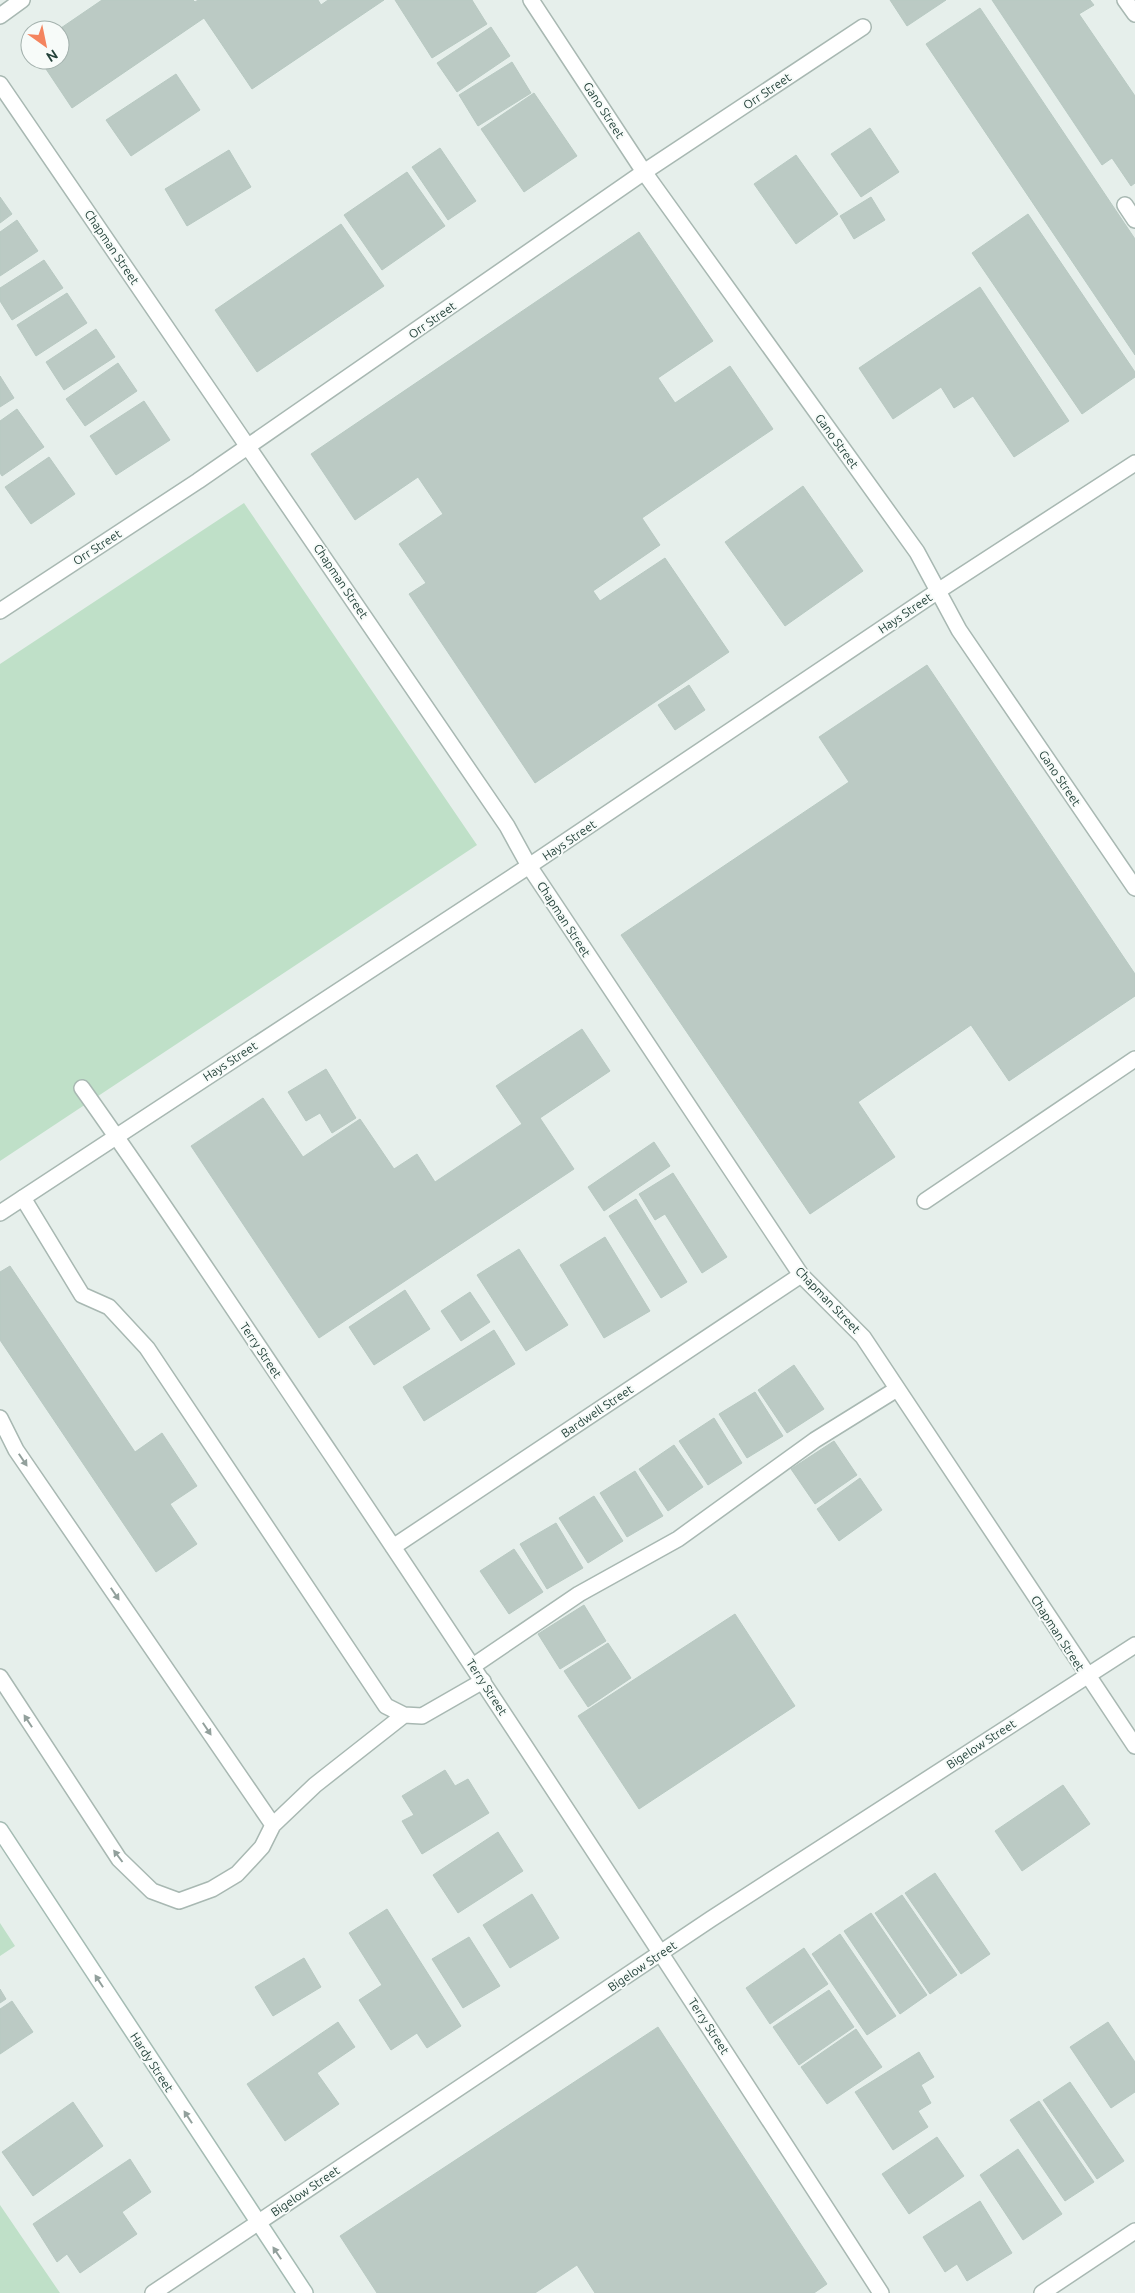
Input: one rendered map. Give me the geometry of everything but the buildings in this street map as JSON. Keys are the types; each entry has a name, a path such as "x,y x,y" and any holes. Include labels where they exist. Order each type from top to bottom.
{"street":[{"path":"0,16 22,0"},
{"name":"Gano Street","path":"531,0 644,172 917,552 959,630 1135,888"},
{"path":"1125,0 1135,14"},
{"name":"Orr Street","path":"0,611 249,446 644,172 863,27"},
{"name":"Chapman Street","path":"0,84 502,818 529,866 801,1275 862,1337 1086,1676 1135,1746"},
{"path":"1125,205 1135,220"},
{"name":"Hays Street","path":"0,1213 116,1135 529,866 938,591 1135,463"},
{"path":"925,1201 1135,1059"},
{"name":"Terry Street","path":"82,1088 116,1135 483,1681 662,1953 881,2293"},
{"path":"23,1198 82,1295 109,1307 147,1348 386,1706 404,1715 422,1716 483,1681"},
{"name":"Bardwell Street","path":"393,1547 801,1275"},
{"path":"473,1666 579,1594 678,1539 815,1440 897,1389"},
{"path":"0,1418 16,1450 273,1825"},
{"name":"Bigelow Street","path":"153,2293 662,1953 1135,1645"},
{"path":"0,1677 119,1859 152,1891 179,1901 212,1889 237,1874 262,1847 273,1825 315,1785 404,1715"},
{"name":"Hardy Street","path":"0,1830 257,2223 305,2293"},
{"path":"1042,2293 1135,2231"}],"green space":[{"path":"244,503 477,845 0,1161 0,664"},
{"path":"0,1923 15,1946 0,1956"},
{"path":"0,2205 60,2293 0,2293"}]}
